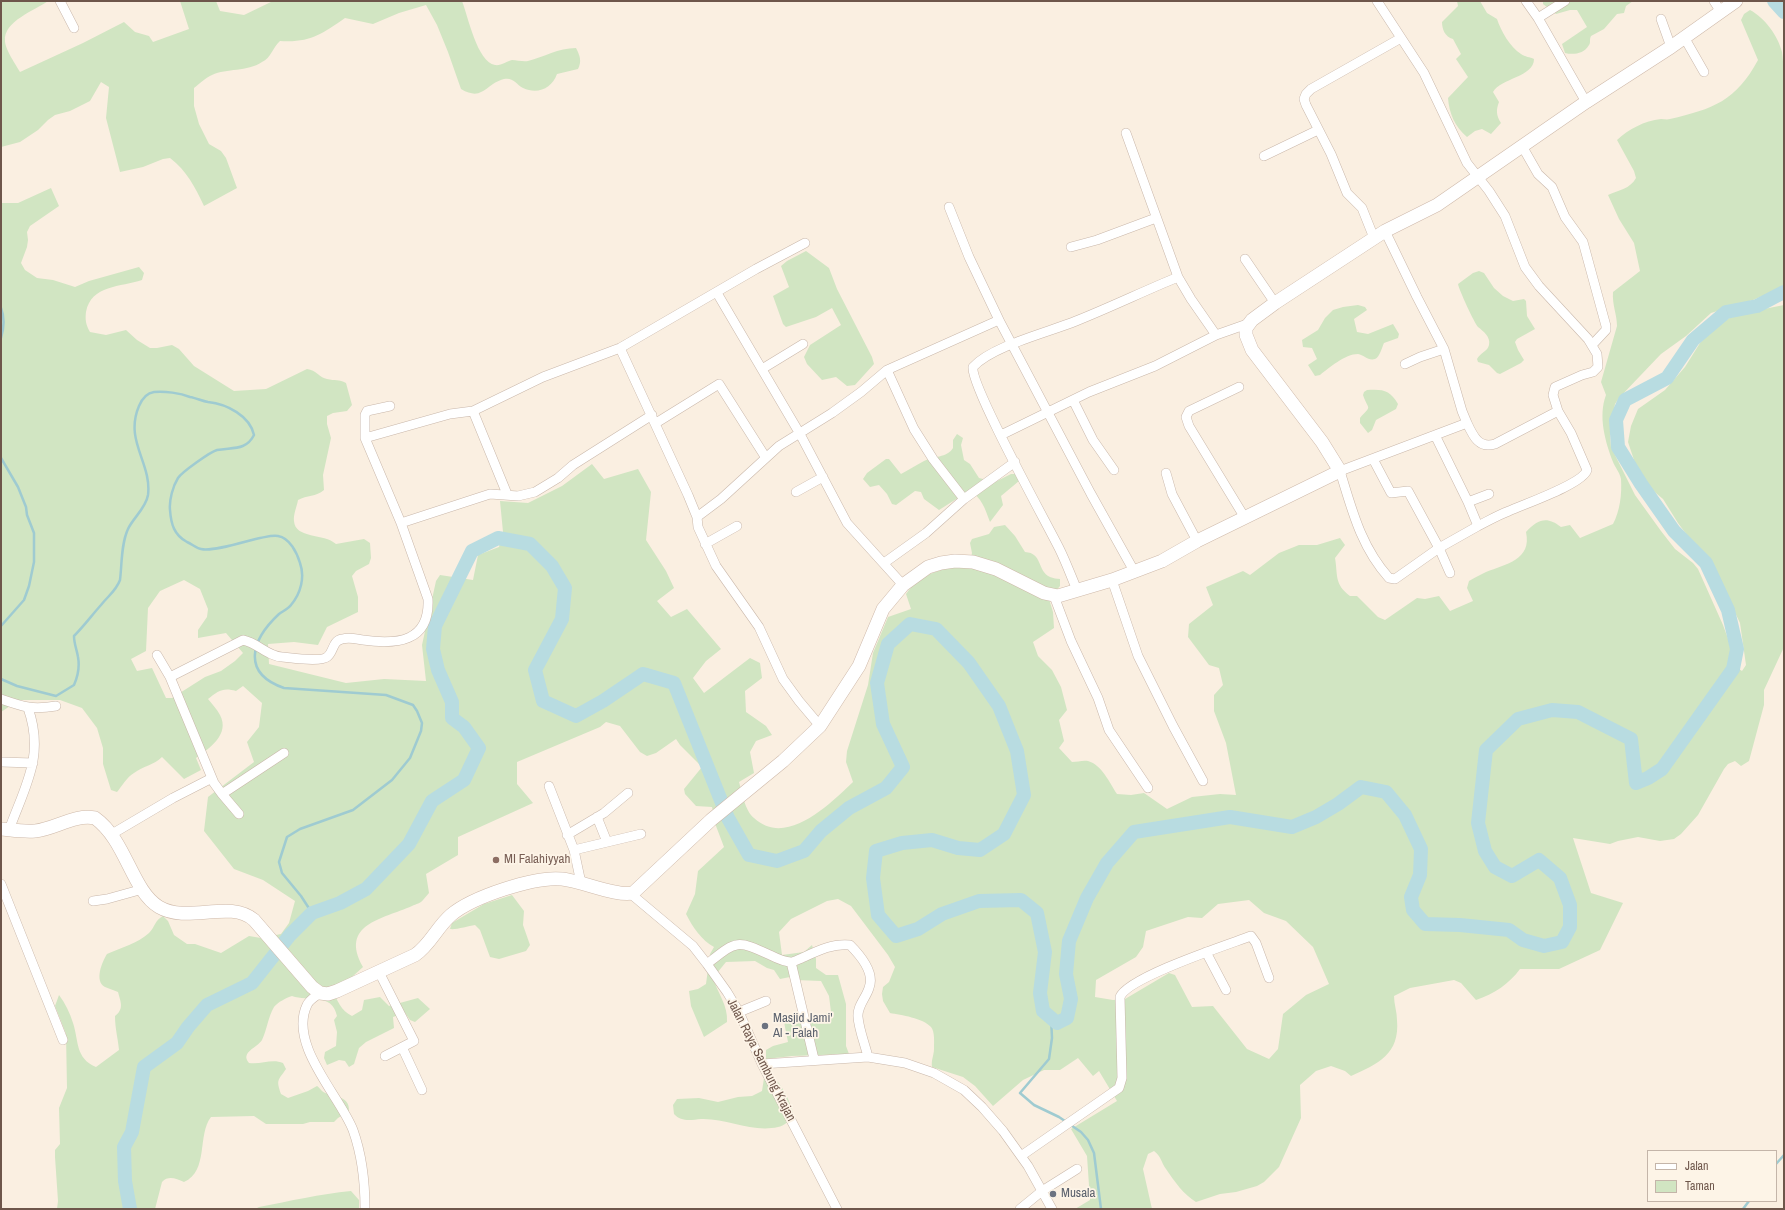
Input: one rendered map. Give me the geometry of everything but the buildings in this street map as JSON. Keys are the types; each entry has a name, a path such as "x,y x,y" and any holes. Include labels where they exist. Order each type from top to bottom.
{"main road":[{"path":"5,830 34,831 49,828 78,818 95,818 112,834 143,889 155,904 166,910 194,914 232,911 240,912 250,917 305,981 320,993 328,994 379,972 423,950 452,915 460,908 478,899 541,880 563,879 616,892 631,894 640,888 711,820 783,761 820,726 859,666 883,609 903,585 928,568 940,563 962,561 973,562 996,569 1054,596 1112,580 1162,561 1197,541 1313,486 1340,471 1322,442 1252,350 1246,335 1246,328 1250,323 1275,303 1380,234 1437,205 1478,178 1586,102 1671,47 1725,5"}],"street":[{"path":"60,1 74,28"},
{"path":"1378,1 1424,73 1464,157 1505,216 1525,267 1592,345 1597,354 1598,367 1593,372 1582,375 1555,387 1553,395 1558,411 1571,433 1587,470 1586,472 1577,480 1548,495 1508,511 1478,526 1439,548 1395,578 1390,578 1369,550 1358,528 1340,471 1467,423"},
{"path":"1526,1 1538,18 1586,102"},
{"path":"1538,18 1565,1"},
{"path":"1661,19 1671,47"},
{"path":"1684,37 1704,72"},
{"path":"1401,38 1311,89 1306,94 1304,99 1306,105 1331,154 1348,193 1362,208 1380,234 1417,298 1444,349 1462,411 1467,423 1479,443 1491,445 1513,436 1558,411"},
{"path":"1264,156 1318,130"},
{"path":"1126,133 1178,277 1216,335"},
{"path":"1522,146 1538,174 1552,187 1565,217 1583,242 1606,326 1606,330 1592,345"},
{"path":"949,208 969,258 1011,344 1134,571"},
{"path":"1071,247 1111,235 1156,218"},
{"path":"365,438 450,414 473,411 543,377 620,348 756,269 805,243"},
{"path":"1245,259 1275,303"},
{"path":"1077,590 1060,550 1001,435 972,370 973,366 979,361 1011,344 1076,321 1178,277"},
{"path":"717,293 800,434 847,523 903,585"},
{"path":"697,517 721,499 779,446 800,434 850,400 887,370 999,320"},
{"path":"1001,435 1089,392 1155,366 1216,335 1250,323"},
{"path":"762,369 803,344"},
{"path":"620,348 654,419 697,517 698,527 704,544 716,566 759,627 784,679 820,726"},
{"path":"1405,364 1444,349"},
{"path":"887,370 914,429 932,459 964,499"},
{"path":"401,523 490,494 507,494 518,496 535,492 558,478 574,464 719,384 766,458"},
{"path":"1239,387 1189,411 1186,417 1189,426 1245,518"},
{"path":"1073,400 1093,440 1114,470"},
{"path":"170,677 243,640 252,642 272,655 320,660 328,657 336,643 344,638 389,641 405,640 412,637 424,623 428,608 428,599 401,523 365,438 365,415 367,411 390,406"},
{"path":"473,411 507,494"},
{"path":"1435,435 1468,502 1478,526"},
{"path":"1373,459 1391,493 1408,491 1439,548 1450,573"},
{"path":"884,563 926,533 964,499 1015,462"},
{"path":"1166,473 1172,494 1197,541"},
{"path":"796,492 823,477"},
{"path":"1468,502 1489,494"},
{"path":"704,544 737,526"},
{"path":"1112,580 1138,656 1173,726 1203,781"},
{"path":"1054,596 1071,641 1098,698 1109,730 1148,788"},
{"path":"157,655 170,677 212,778 222,794 239,814"},
{"path":"1,699 28,708 41,709 56,706"},
{"path":"5,830 33,763 35,742 28,708"},
{"path":"222,794 284,752"},
{"path":"1,762 33,763"},
{"path":"112,834 173,798 212,778"},
{"path":"549,786 574,850 581,883"},
{"path":"567,835 597,817 628,793"},
{"path":"597,817 607,842"},
{"path":"574,850 641,834"},
{"path":"1,884 63,1040"},
{"path":"92,901 106,899 143,889"},
{"name":"Jalan Raya Sambung Krajan","path":"631,894 693,946 708,964 739,1012 762,1064 837,1209"},
{"path":"1020,1156 1118,1088 1121,1084 1120,1000 1121,994 1126,988 1143,978 1206,952 1251,936 1256,943 1269,978"},
{"path":"708,964 730,946 736,944 753,947 779,959 792,962 824,949 838,945 850,945 867,966 870,976 870,987 859,1008 858,1017 868,1057"},
{"path":"1206,952 1226,990"},
{"path":"792,962 814,1060"},
{"path":"379,972 414,1041 413,1043 385,1056"},
{"path":"320,993 307,1004 303,1022 303,1031 316,1067 346,1115 353,1130 364,1183 366,1209"},
{"path":"739,1012 766,1002"},
{"path":"402,1047 422,1090"},
{"path":"762,1064 868,1057 905,1063 934,1073 964,1090 982,1107 1003,1131 1052,1209"},
{"path":"1020,1209 1042,1191 1077,1169"}],"green space":[{"path":"1,1 48,1 21,17 9,28 6,34 5,44 20,72 124,22 135,32 149,36 153,42 189,29 180,1 216,1 220,11 244,15 273,1 462,1 474,38 483,56 489,62 497,65 512,60 528,61 557,51 576,48 580,63 578,69 557,74 552,83 544,89 534,91 529,90 523,88 510,79 504,79 492,84 484,91 479,93 468,93 461,89 437,25 426,5 399,13 373,24 345,18 322,33 308,39 280,41 268,58 262,62 244,69 224,71 212,75 194,88 194,106 199,124 209,144 221,151 226,158 237,188 204,206 186,174 170,158 163,159 143,167 120,172 106,118 109,87 101,82 90,101 70,111 55,115 38,130 20,142 1,147"},
{"path":"1457,1 1480,1 1487,13 1497,19 1503,34 1513,47 1523,55 1534,59 1533,65 1529,70 1503,83 1493,92 1499,102 1497,112 1501,123 1491,134 1482,129 1475,131 1467,137 1459,129 1453,119 1450,109 1448,98 1468,77 1456,59 1461,54 1453,39 1444,32 1442,25 1442,22 1458,6"},
{"path":"1543,1 1633,1 1626,6 1624,13 1617,14 1604,29 1591,36 1590,44 1587,48 1581,52 1571,54 1565,53 1562,44 1587,27 1577,10 1570,10 1556,14 1543,4"},
{"path":"1750,10 1756,13 1766,23 1774,34 1782,52 1784,71 1784,287 1753,300 1711,313 1686,336 1661,354 1615,404 1610,435 1611,447 1635,495 1675,549 1693,563 1698,569 1723,625 1739,669 1742,671 1746,665 1740,623 1730,602 1709,565 1678,523 1663,499 1651,489 1635,463 1628,442 1631,426 1638,409 1665,390 1685,367 1700,343 1715,327 1734,315 1784,305 1784,647 1764,690 1764,705 1749,761 1741,766 1735,761 1728,764 1698,815 1681,834 1674,839 1660,841 1638,837 1610,844 1573,838 1591,893 1623,903 1600,950 1559,969 1520,969 1501,988 1476,1000 1461,983 1454,980 1410,988 1394,996 1397,1017 1397,1032 1391,1049 1378,1062 1351,1076 1345,1071 1331,1066 1316,1071 1300,1085 1301,1118 1279,1167 1264,1182 1257,1186 1236,1192 1220,1194 1196,1202 1187,1196 1172,1178 1154,1151 1148,1154 1143,1169 1152,1209 1075,1209 1090,1200 1087,1156 1071,1129 1117,1101 1099,1071 1093,1076 1078,1058 1060,1070 1044,1070 1023,1080 993,1106 975,1086 963,1077 932,1067 934,1034 931,1027 923,1021 890,1013 883,1001 882,994 883,987 889,982 895,967 888,955 851,906 838,899 827,901 791,919 779,932 782,955 804,952 812,945 816,959 816,968 826,975 838,975 846,1004 846,1046 849,1054 792,1056 766,1059 766,1050 773,1046 788,1042 784,1022 788,1018 797,1014 814,1016 831,1012 829,996 821,981 796,980 790,977 780,979 774,970 755,961 726,962 713,978 726,1010 727,1022 704,1037 691,1006 689,991 698,989 706,984 710,954 714,947 705,941 698,933 686,914 695,894 698,871 724,847 716,826 712,807 696,806 685,794 684,789 702,767 676,739 656,753 647,756 640,752 620,726 606,722 600,727 517,762 517,784 533,803 458,837 458,855 426,874 429,893 420,903 377,920 360,932 356,941 357,953 363,967 352,977 332,989 340,1005 348,1014 352,1016 362,1010 364,1000 380,997 389,1006 418,998 430,1009 415,1022 410,1020 405,1013 393,1017 394,1028 366,1042 359,1048 354,1064 349,1067 345,1061 339,1060 327,1065 324,1058 325,1052 336,1046 337,1032 334,1020 337,1016 334,1008 325,1001 319,999 298,998 292,996 282,1000 274,1007 262,1040 248,1053 247,1059 249,1063 275,1061 283,1063 286,1069 278,1083 281,1094 288,1098 317,1086 326,1093 343,1099 348,1106 349,1111 334,1122 310,1122 303,1124 266,1124 254,1116 211,1117 204,1133 200,1161 197,1170 192,1177 184,1182 170,1178 162,1182 155,1209 57,1209 58,1201 55,1150 60,1144 59,1108 67,1088 66,1034 55,1006 59,995 70,1016 81,1054 84,1059 96,1067 119,1050 115,1016 121,1008 120,999 118,992 105,987 99,976 101,966 107,954 145,937 163,916 168,921 174,935 187,944 195,944 221,953 249,936 261,938 281,934 289,923 295,901 263,880 234,869 204,831 208,797 254,762 247,742 259,727 262,703 243,686 236,691 228,689 221,690 208,699 220,715 222,728 217,740 196,758 201,770 184,779 162,757 156,762 131,775 117,792 111,790 103,764 103,748 97,728 82,708 60,700 19,700 1,712 1,203 18,203 51,188 59,206 30,226 27,232 27,247 21,263 25,270 37,278 53,280 75,287 89,281 139,267 144,273 142,280 108,288 94,297 89,303 86,312 86,322 90,332 106,335 126,330 137,340 150,348 172,345 179,349 194,366 234,391 266,389 307,369 324,378 346,383 352,405 347,411 333,413 327,416 327,424 331,438 323,475 324,490 318,494 298,500 294,521 299,531 325,538 336,544 364,539 370,543 371,558 369,564 356,571 352,576 358,597 358,612 327,627 318,645 294,642 268,644 269,664 346,683 384,679 426,681 422,645 436,581 440,575 473,580 478,555 499,547 503,532 500,501 528,503 562,486 592,464 604,479 638,469 651,492 646,540 666,571 674,588 657,601 671,617 687,609 721,649 706,661 693,678 704,693 750,658 760,663 762,678 745,691 746,712 766,726 772,735 756,741 750,752 754,773 739,782 748,811 754,818 766,826 780,828 793,826 807,820 820,811 853,782 846,762 847,751 868,685 873,653 888,617 911,609 906,594 918,581 934,572 960,566 969,566 972,553 970,543 972,539 989,534 994,527 1005,525 1015,536 1025,552 1035,555 1046,574 1050,577 1060,579 1060,586 1049,599 1053,612 1054,628 1033,642 1038,656 1052,670 1061,687 1067,710 1059,720 1064,741 1059,748 1072,762 1088,761 1097,766 1105,774 1117,794 1131,795 1144,793 1167,809 1192,797 1220,794 1236,795 1226,743 1214,711 1214,695 1223,685 1219,668 1209,665 1188,637 1189,624 1213,605 1206,587 1243,571 1250,575 1279,553 1299,545 1317,545 1340,538 1345,545 1335,558 1339,583 1345,592 1350,596 1357,596 1378,617 1385,620 1417,598 1425,599 1439,596 1450,611 1473,601 1467,588 1469,581 1486,572 1516,560 1521,555 1525,549 1527,541 1526,532 1535,524 1543,520 1547,520 1561,527 1570,525 1580,538 1613,524 1620,502 1621,479 1613,462 1605,437 1603,411 1606,395 1601,382 1617,326 1613,292 1640,271 1634,243 1619,219 1608,195 1631,185 1636,178 1634,171 1617,140 1627,132 1643,124 1655,120 1669,119 1685,115 1711,107 1732,94 1750,74 1758,60 1741,20 1744,14","holes":["184,580 200,589 208,609 207,617 198,630 198,638 226,633 243,653 221,671 205,677 172,698 166,698 152,668 137,671 131,659 146,651 148,608 160,591","1249,900 1264,913 1286,921 1313,947 1329,984 1306,995 1283,1014 1278,1049 1269,1059 1247,1049 1213,1006 1192,1007 1175,975 1169,973 1125,999 1113,1000 1095,997 1096,980 1136,957 1143,947 1146,931 1188,917 1202,918 1218,904"]},
{"path":"806,251 829,268 837,289 872,357 874,364 855,385 847,386 836,377 822,380 807,364 804,357 810,345 841,325 832,308 816,317 786,327 783,324 773,296 789,287 781,266 787,261"},
{"path":"1479,271 1484,273 1494,288 1503,296 1513,301 1524,299 1526,301 1527,316 1535,329 1517,339 1515,342 1524,360 1500,374 1489,365 1478,362 1478,357 1488,347 1489,339 1486,334 1476,325 1458,284 1473,273"},
{"path":"1358,305 1365,307 1367,310 1354,319 1357,332 1368,334 1393,324 1399,334 1398,338 1384,343 1380,354 1375,359 1370,359 1358,354 1348,356 1320,375 1315,376 1308,365 1317,359 1312,348 1303,347 1302,340 1318,330 1325,318 1333,310"},
{"path":"1367,390 1386,391 1398,404 1396,409 1376,420 1372,430 1368,433 1360,423 1360,418 1368,409 1363,395"},
{"path":"957,434 963,438 961,445 964,460 970,464 979,478 995,482 1011,474 1016,474 1019,481 1001,496 1003,505 990,522 985,508 980,500 969,491 939,510 924,499 921,492 915,491 896,505 892,504 887,494 879,485 870,487 863,479 867,473 886,459 889,459 901,474 928,459 947,454 953,448 953,440"},
{"path":"512,895 524,911 523,925 530,945 526,951 499,959 490,957 480,930 475,925 450,929 452,923 484,904"},
{"path":"770,1076 774,1078 782,1087 789,1100 794,1117 787,1123 780,1126 759,1128 711,1119 686,1120 677,1117 674,1114 673,1105 677,1099 699,1098 718,1102 738,1097 752,1096 762,1091 764,1078"},
{"path":"351,1191 359,1200 359,1209 255,1209 305,1198"}],"waterway":[{"path":"1774,1 1784,12"},
{"path":"130,1209 125,1181 124,1147 132,1132 144,1067 177,1043 188,1027 207,1005 252,983 290,935 312,913 340,903 366,889 409,844 432,801 464,780 479,748 464,727 452,718 452,702 438,670 433,649 435,626 472,551 498,538 530,544 552,566 565,588 562,619 535,670 543,701 576,716 603,701 643,674 674,683 728,818 749,855 777,861 804,851 821,831 849,808 886,788 903,767 883,724 877,683 888,644 910,624 936,629 969,663 999,706 1017,751 1024,795 1004,834 980,850 958,848 932,840 902,843 876,851 873,878 878,915 896,936 918,929 942,914 979,901 1021,900 1037,913 1045,952 1040,993 1043,1011 1057,1023 1067,1018 1071,999 1066,974 1069,941 1087,898 1107,863 1134,832 1230,817 1292,827 1316,817 1338,804 1361,787 1386,792 1405,815 1421,849 1420,875 1411,897 1413,910 1425,924 1460,925 1509,930 1523,940 1544,946 1562,942 1570,927 1570,905 1560,878 1539,860 1512,876 1495,867 1485,851 1478,823 1486,750 1518,719 1552,710 1578,712 1631,739 1636,783 1648,778 1662,769 1733,669 1737,649 1728,610 1706,563 1674,531 1641,484 1618,447 1616,420 1625,400 1667,378 1693,340 1726,312 1757,306 1784,292"},
{"path":"1,308 4,323 1,338"},
{"path":"1,679 17,686 56,696 74,685 79,668 74,636 118,584 120,580 123,548 128,529 147,500 148,483 136,441 135,430 135,419 143,399 147,395 154,392 182,394 206,402 223,405 237,412 248,422 254,435 251,440 243,446 213,452 190,467 178,478 174,485 170,502 171,520 174,529 183,539 196,547 207,550 222,548 271,536 282,537 292,546 299,559 301,568 302,579 300,590 290,606 279,614 262,634 257,645 255,655 256,665 261,674 270,682 284,688 386,695 413,705 422,723 421,731 410,758 392,780 353,810 300,829 287,837 279,862 282,873 301,896 312,913"},
{"path":"1,458 18,487 34,533 34,562 29,586 24,600 1,626"},
{"path":"1051,1017 1052,1038 1049,1059 1020,1093 1034,1105 1059,1117 1081,1132 1088,1140 1094,1153 1101,1209"},
{"path":"1777,1163 1784,1155"},
{"path":"1743,1209 1748,1202"}],"place":[{"name":"MI Falahiyyah","path":"496,860"},
{"name":"Masjid Jami' Al - Falah","path":"765,1026"},
{"name":"Musala","path":"1053,1194"}]}
